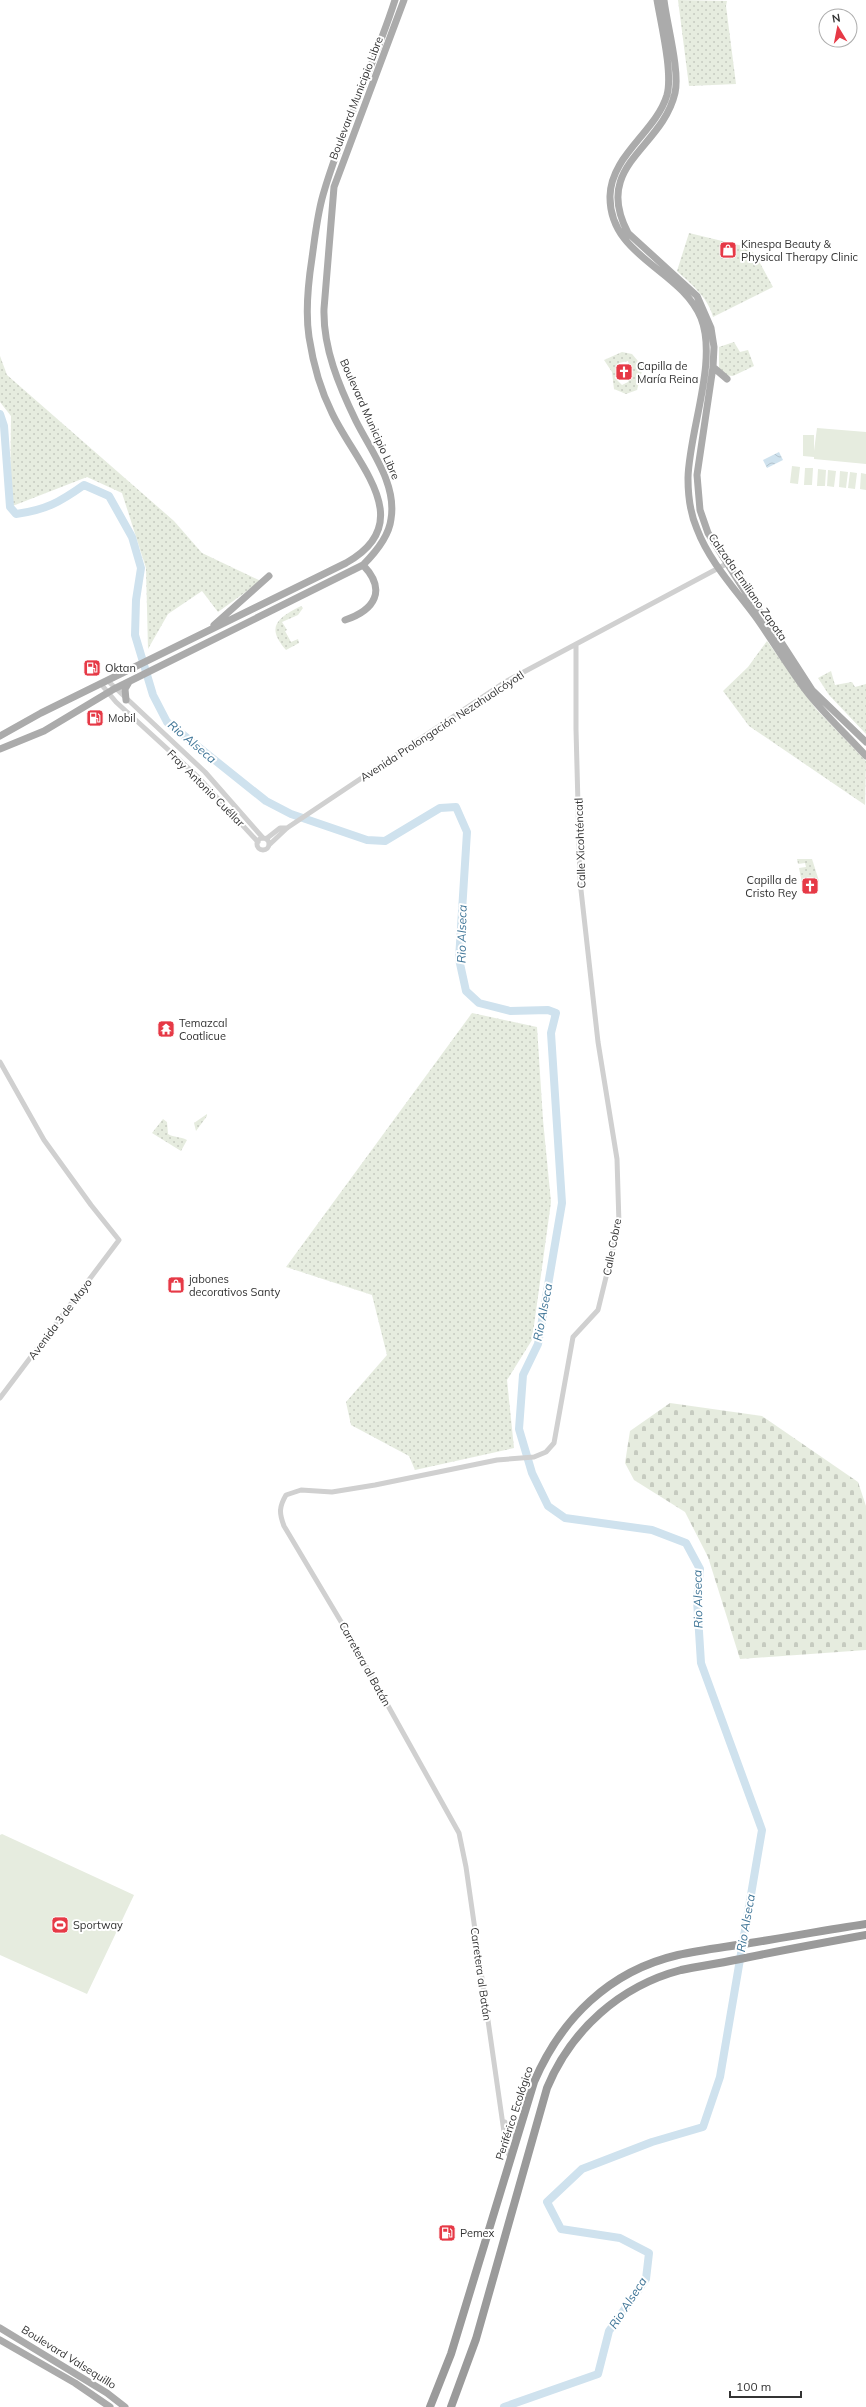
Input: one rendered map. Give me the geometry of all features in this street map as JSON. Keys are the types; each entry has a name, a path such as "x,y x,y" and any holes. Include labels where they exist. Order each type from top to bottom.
{"highway":[{"name":"Periférico Ecológico","path":"430,2405 451,2354 527,2101 542,2063 562,2030 582,2009 616,1982 644,1967 677,1955 866,1924"},
{"path":"451,2407 476,2339 541,2106 552,2075 568,2047 580,2031 599,2014 640,1986 682,1970 866,1935"}],"main road":[{"name":"Boulevard Municipio Libre","path":"0,736 41,713 359,556 372,540 380,525 382,516 379,497 332,414 323,394 315,364 307,319 309,277 323,197 395,0"},
{"name":"Boulevard Municipio Libre","path":"0,749 44,731 114,689 363,565 380,545 390,525 391,495 384,476 342,390 330,358 324,320 324,308 334,188 380,68 404,0"},
{"name":"Calzada Emiliano Zapata","path":"658,0 669,87 658,114 617,170 611,188 611,205 615,222 624,240 684,294 697,311 704,328 706,358 689,466 688,492 697,531 719,568 808,693 866,756"},
{"name":"Calzada Emiliano Zapata","path":"664,0 675,92 665,116 622,177 618,191 619,211 628,233 638,244 686,284 704,307 713,337 713,367 698,462 697,489 704,524 812,690 866,742"},
{"path":"371,65 380,68"},
{"path":"713,367 727,378"},
{"path":"345,620 365,610 375,595 375,580 363,565"},
{"path":"207,632 269,576"},
{"path":"126,700 125,689 129,682"},
{"name":"Boulevard Valsequillo","path":"0,2328 107,2393 125,2407"},
{"name":"Boulevard Valsequillo","path":"0,2340 75,2383 110,2407"}],"street":[{"name":"Avenida Prolongación Nezahualcóyotl","path":"269,844 287,828 505,682 728,563"},
{"name":"Calle Xicohténcatl","path":"576,644 576,729 580,882 598,1042"},
{"name":"Fray Antonio Cuéllar","path":"105,682 205,772 264,838"},
{"name":"Fray Antonio Cuéllar","path":"105,682 107,693 197,776 258,842"},
{"name":"Avenida Prolongación Nezahualcóyotl","path":"264,838 280,828 287,828"},
{"path":"264,838 269,844 268,848 263,850 259,848 258,842 264,838"},
{"name":"Calle Cobre","path":"554,1443 573,1337 598,1310 619,1224 617,1159 598,1042"},
{"name":"Avenida 3 de Mayo","path":"0,1062 44,1140 91,1205 119,1240 0,1398"},
{"name":"Carretera al Batán","path":"510,2158 506,2146 500,2108 466,1867 459,1833 343,1625 284,1526 280,1510 286,1495 301,1490 332,1492 406,1480 497,1460 534,1457 546,1452 554,1443"},
{"name":"Carretera al Batán","path":"500,2108 509,2132 517,2138"}],"green space":[{"path":"678,0 727,1 726,6 736,84 689,86"},
{"path":"689,233 747,247 755,254 773,287 713,317 711,310 703,297 677,271"},
{"path":"734,342 740,352 748,350 754,366 733,376 724,375 719,369 719,347"},
{"path":"622,352 632,354 643,367 637,390 626,394 614,389 612,372 604,360","holes":["628,361 630,369 633,371 628,382 622,385 615,378 619,363"]},
{"path":"0,356 7,375 174,521 202,553 261,581 218,612 202,591 168,614 148,649 146,568 122,493 87,477 10,507 11,416 0,402"},
{"path":"817,428 866,432 866,464 814,459 814,457 803,456 803,435 814,435 814,451"},
{"path":"792,466 800,467 798,484 790,483"},
{"path":"805,468 813,468 812,485 804,485"},
{"path":"818,469 826,470 825,486 817,486"},
{"path":"828,470 836,471 834,487 827,486"},
{"path":"840,471 848,472 846,488 839,487"},
{"path":"850,472 857,473 855,489 848,488"},
{"path":"861,473 866,474 866,490 860,489"},
{"path":"301,606 303,608 298,615 282,622 287,630 285,631 291,642 298,639 299,643 286,650 276,635 275,629 281,619"},
{"path":"767,641 816,709 866,761 865,805 749,726 723,691 748,667"},
{"path":"831,671 835,685 852,682 855,687 866,684 866,734 829,695 818,678"},
{"path":"797,859 812,859 819,881 802,883 799,868 806,867 805,863 798,864"},
{"path":"472,1013 537,1027 543,1120 551,1202 532,1340 507,1380 514,1448 415,1470 409,1456 351,1425 346,1402 387,1355 372,1295 286,1267"},
{"path":"207,1114 207,1116 196,1131 194,1123"},
{"path":"163,1119 167,1122 168,1134 187,1140 181,1151 152,1133"},
{"path":"670,1403 762,1416 858,1482 866,1506 866,1650 740,1659 708,1557 685,1512 634,1480 625,1463 630,1431"},
{"name":"Sportway","path":"2,1834 134,1895 87,1994 0,1955 0,1835"}],"water":[{"path":"779,452 783,460 767,468 763,460"}],"waterway":[{"name":"Rio Alseca","path":"0,414 4,426 10,507 16,514 44,508 84,485 109,496 132,537 141,568 136,600 135,635 153,695 167,722 266,801 291,814 367,840 385,841 440,808 456,807 467,832 459,959 466,991 479,1003 510,1011 548,1010 556,1013 551,1033 562,1203 538,1344 523,1375 519,1429 532,1473 548,1506 565,1518 652,1530 686,1543 700,1569 697,1600 701,1663 762,1830 720,2077 703,2127 652,2142 582,2169 547,2202 561,2229 620,2238 649,2253 646,2279 609,2331 598,2374 504,2407"}],"place":[{"name":"Kinespa Beauty & Physical Therapy Clinic","path":"728,250"},
{"name":"Capilla de María Reina","path":"624,372"},
{"name":"Oktan","path":"92,668"},
{"name":"Mobil","path":"95,718"},
{"name":"Capilla de Cristo Rey","path":"810,886"},
{"name":"Temazcal Coatlicue","path":"166,1029"},
{"name":"jabones decorativos Santy","path":"176,1285"},
{"name":"Sportway","path":"60,1925"},
{"name":"Pemex","path":"447,2233"}]}
